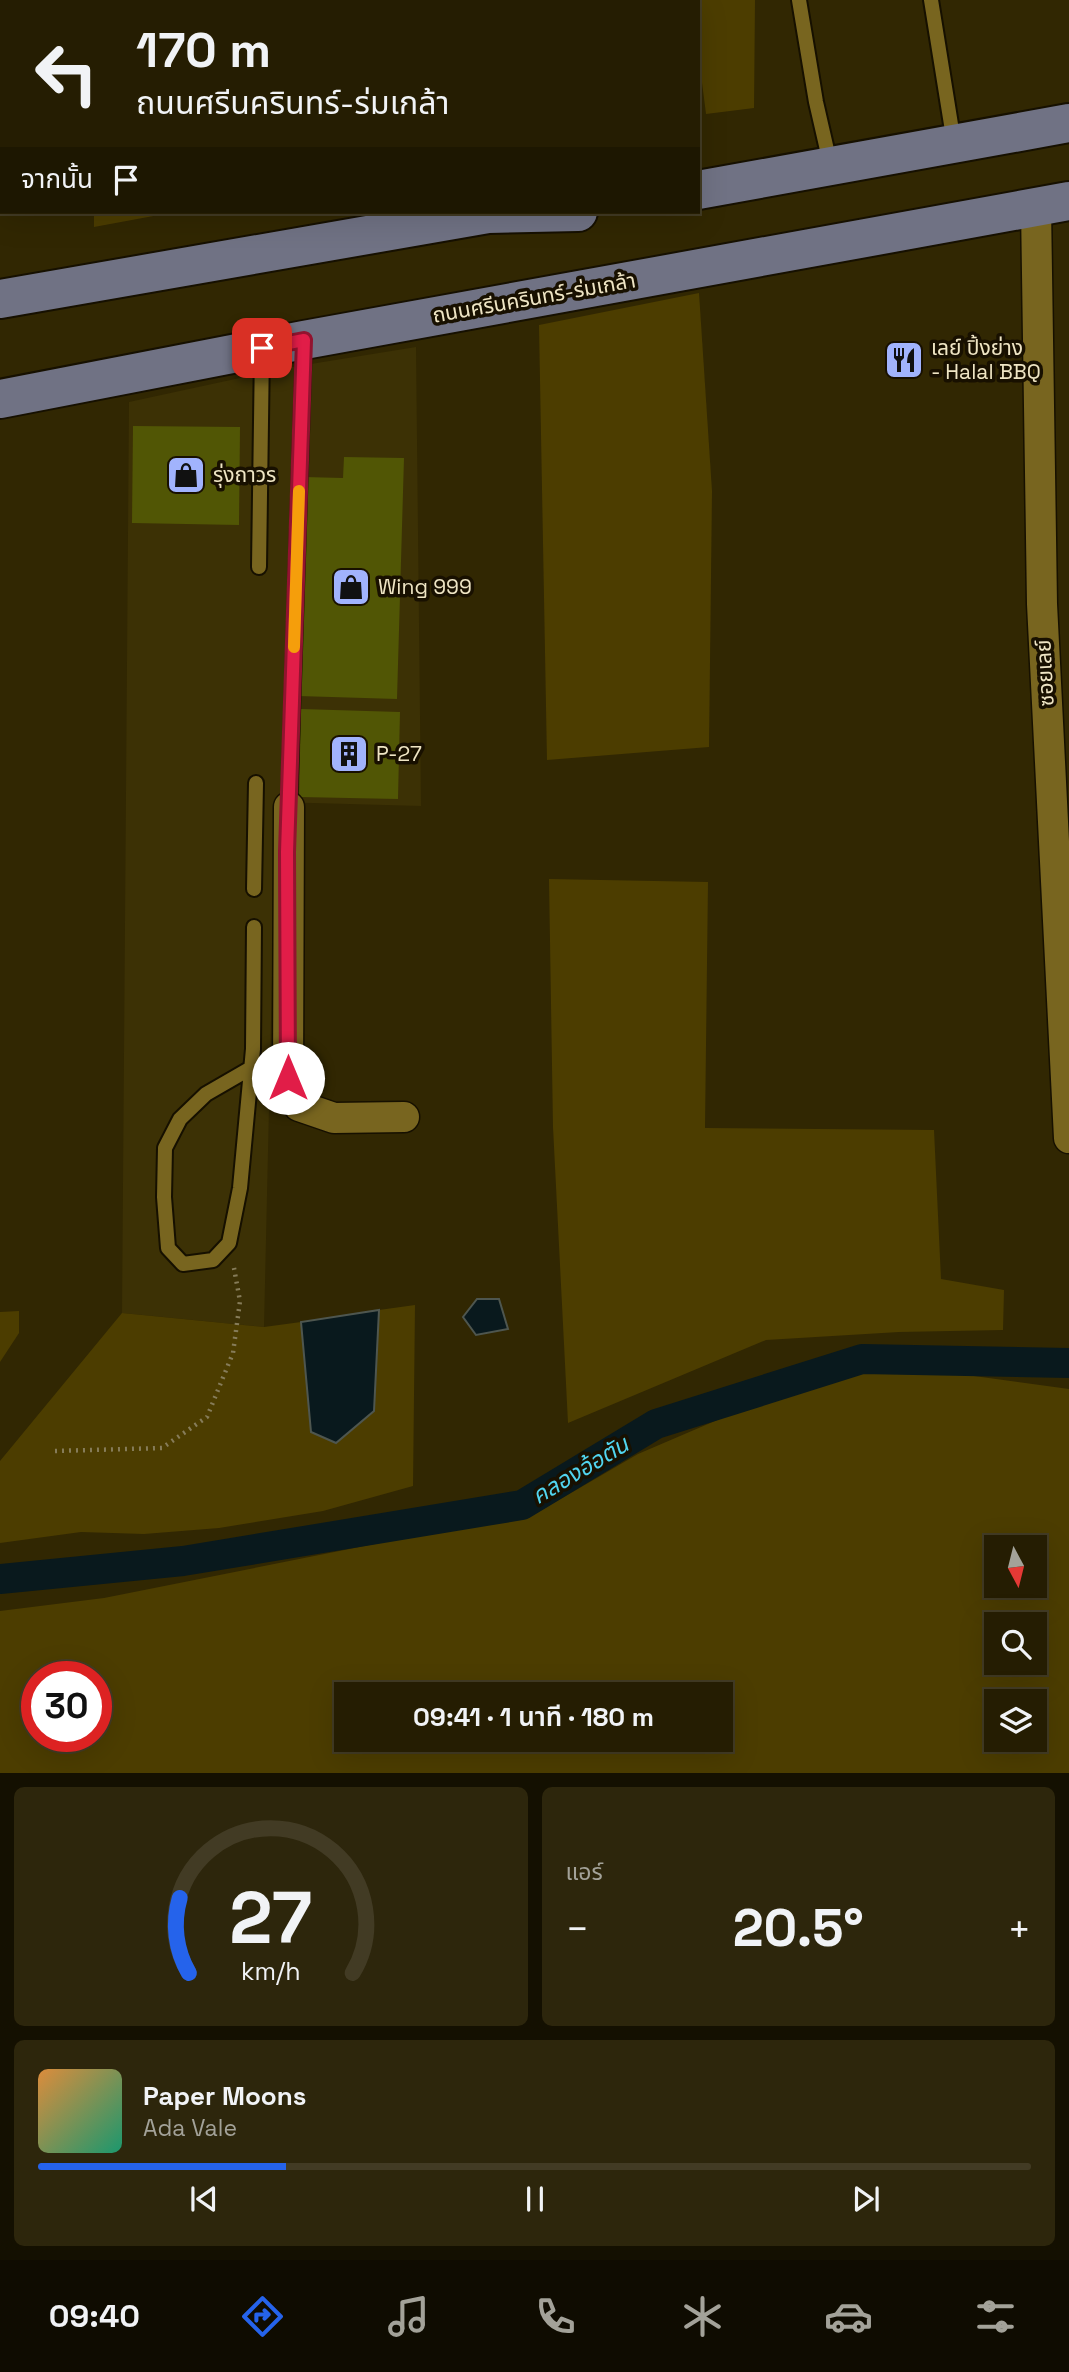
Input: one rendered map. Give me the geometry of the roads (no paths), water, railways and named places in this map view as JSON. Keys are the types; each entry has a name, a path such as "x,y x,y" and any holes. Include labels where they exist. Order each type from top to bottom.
{"main road":[{"path":"700,190 1069,123"},
{"name":"ถนนศรีนครินทร์-ร่มเกล้า","path":"0,399 304,340 1053,204"},
{"path":"0,299 488,214"}],"street":[{"name":"ซอยเลย์","path":"1053,204 1042,604 1069,1138"},
{"path":"289,807 288,1078 299,1106 334,1118 404,1117"}],"lane":[{"path":"799,0 816,102 831,166"},
{"path":"931,0 955,144"},
{"path":"289,807 304,340"},
{"path":"259,567 262,348"},
{"path":"254,889 256,783"},
{"path":"251,1068 206,1094 180,1119 165,1148 164,1197 168,1248 183,1264 213,1260 229,1243 240,1188 251,1068 254,927"}],"waterway":[{"name":"คลองอ้อตัน","path":"0,1579 183,1561 522,1505 656,1424 862,1359 1069,1363"}],"place":[{"name":"เลย์ ปิ้งย่าง - Halal BBQ","path":"904,360"},
{"name":"รุ่งถาวร","path":"186,475"},
{"name":"Wing 999","path":"351,587"},
{"name":"P-27","path":"349,754"}]}
